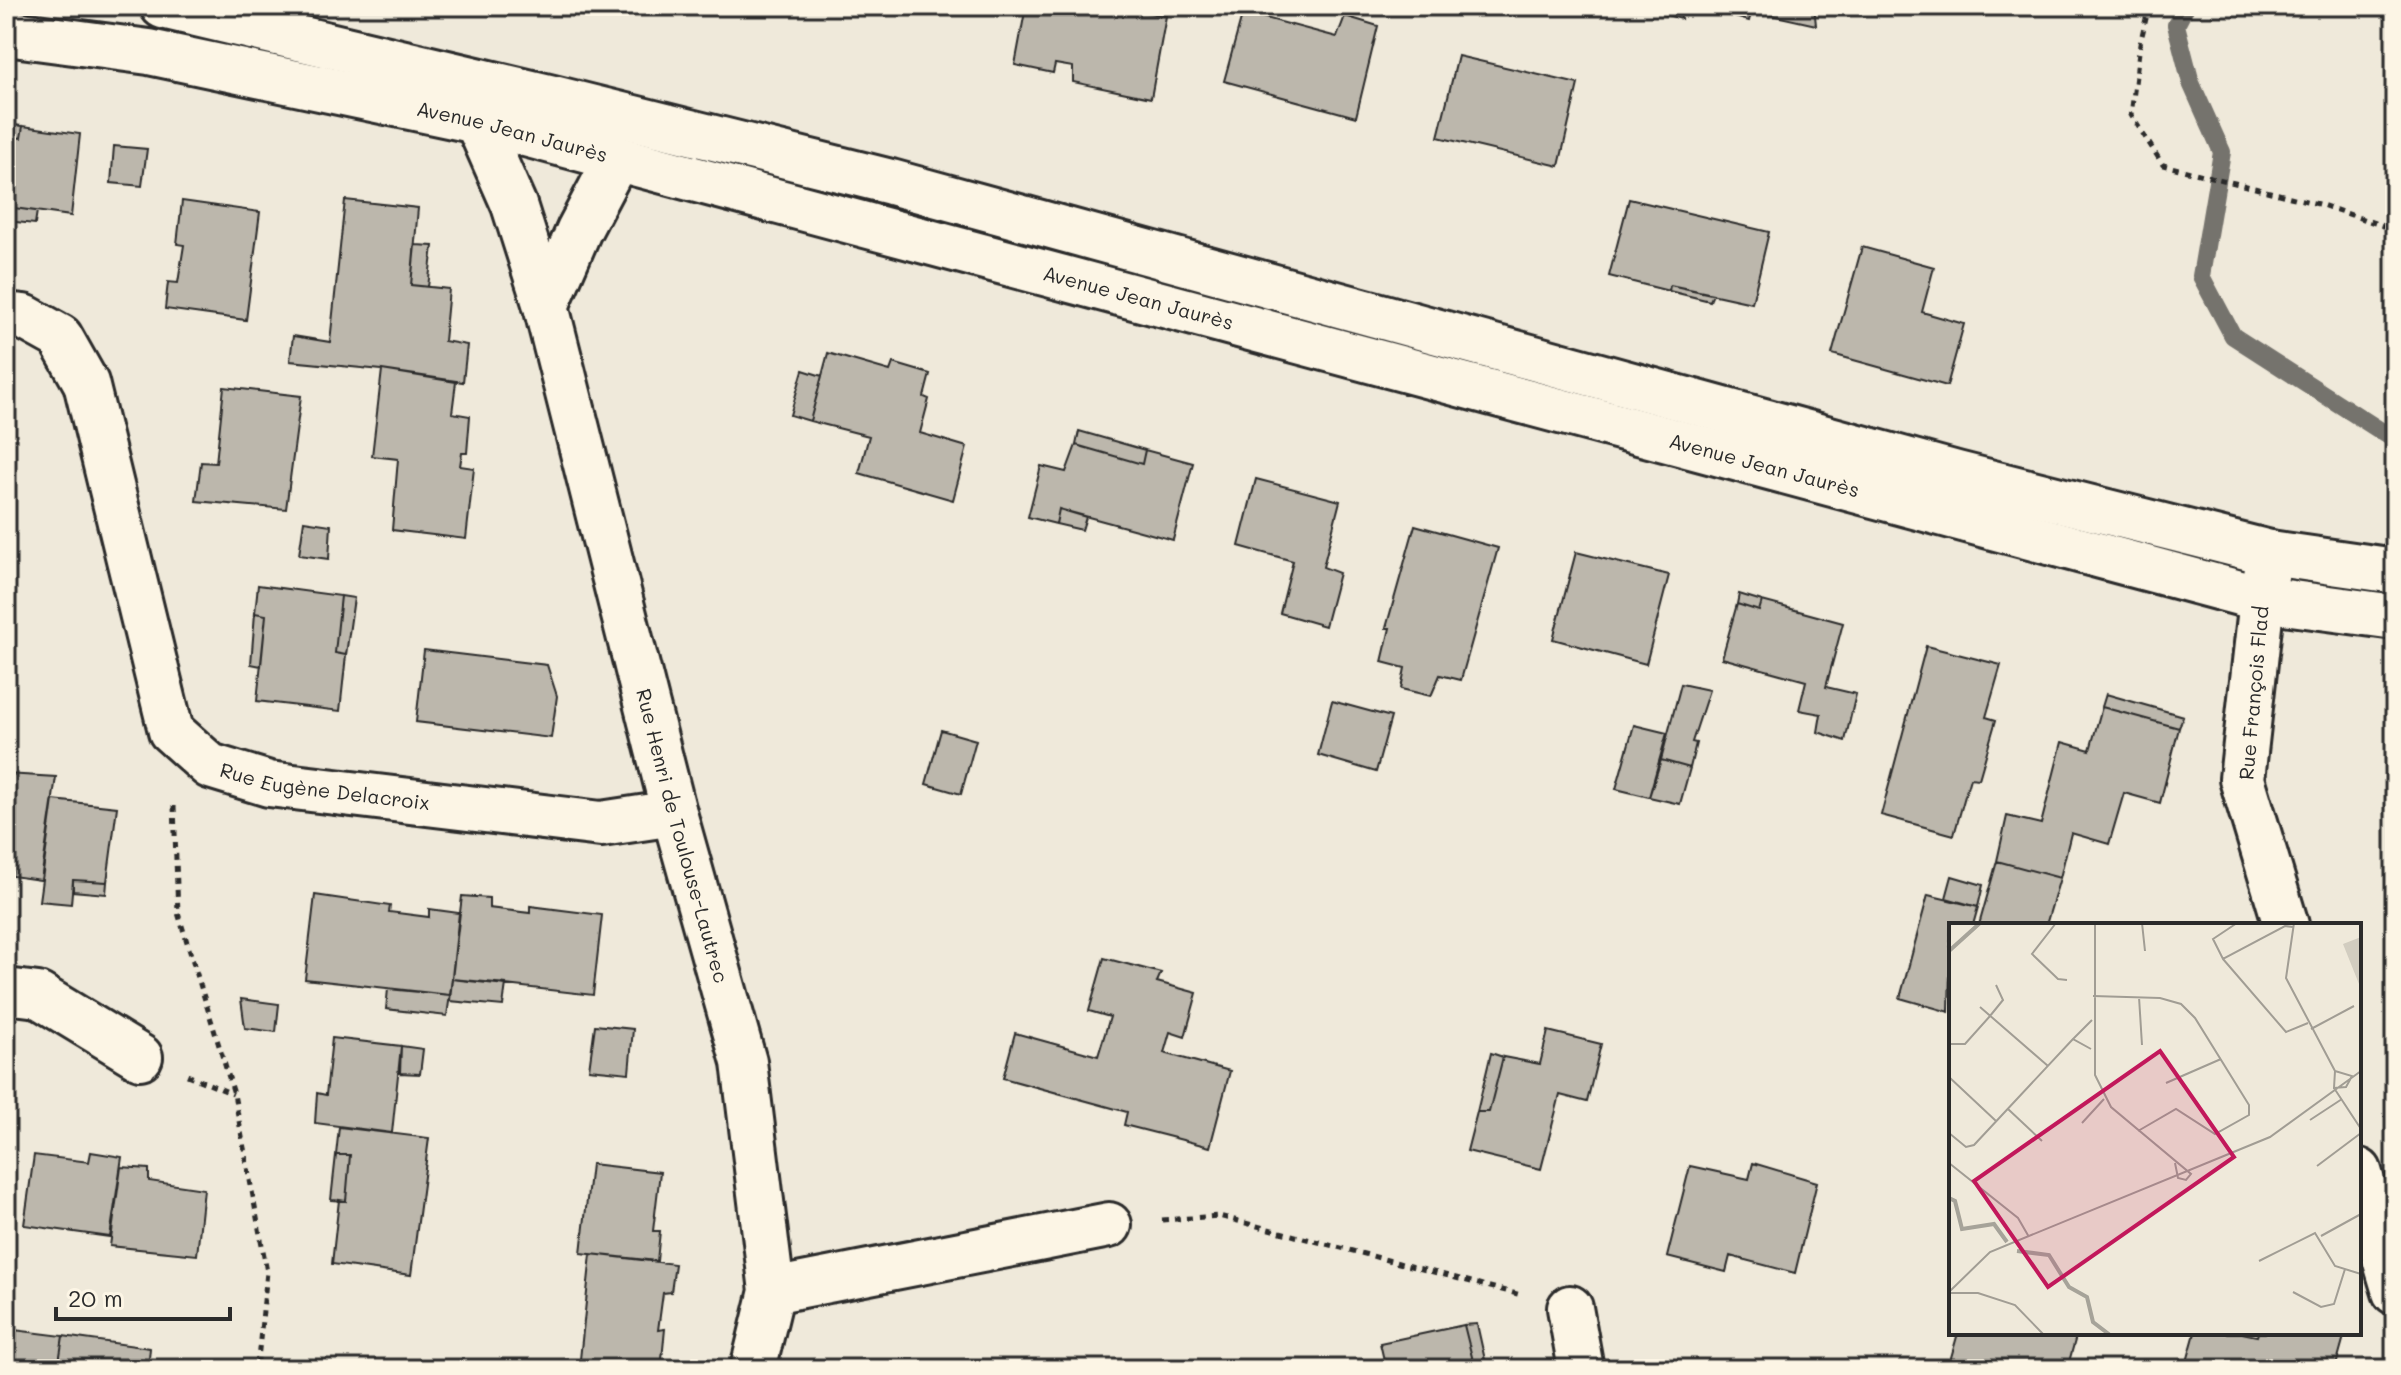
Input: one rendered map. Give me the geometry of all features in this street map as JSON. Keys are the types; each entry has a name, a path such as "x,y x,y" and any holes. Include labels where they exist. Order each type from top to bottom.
{"main road":[{"path":"163,6 891,182 1957,474 2270,553 2395,571"},
{"name":"Avenue Jean Jaurès","path":"6,33 149,52 477,121 2262,599 2395,617"},
{"path":"477,121 553,98"},
{"path":"546,306 579,230 616,160 553,98"},
{"name":"Rue Henri de Toulouse-Lautrec","path":"477,121 514,205 546,306 674,813 744,1062 772,1291 753,1369"},
{"path":"6,315 24,317 60,337 86,383 171,731"},
{"name":"Rue François Flad","path":"2270,553 2242,779 2285,923"},
{"name":"Rue Eugène Delacroix","path":"171,731 210,766 269,784 601,824 674,813"},
{"path":"6,991 38,995 140,1057"},
{"path":"2361,1178 2395,1292"},
{"path":"772,1291 1109,1225"},
{"path":"1570,1308 1581,1369"}],"path":[{"path":"2149,6 2140,44 2131,115 2163,165 2322,205 2395,230"},
{"path":"171,731 178,913 234,1094 267,1272 257,1369"},
{"path":"1109,1225 1219,1216 1570,1308"}],"building":[{"path":"1026,6 1113,6 1166,16 1151,98 1073,82 1073,67 1055,64 1053,73 1015,65"},
{"path":"1664,6 1692,6 1690,14 1680,11 1681,19 1663,14"},
{"path":"1695,6 1753,6 1749,21"},
{"path":"1753,6 1814,6 1816,25 1753,11"},
{"path":"1243,12 1337,37 1345,16 1378,26 1356,117 1224,81"},
{"path":"1458,56 1578,84 1559,166 1438,137"},
{"path":"6,124 23,126 21,138 6,136"},
{"path":"23,126 80,134 71,216 6,207 6,136 21,138"},
{"path":"114,146 147,149 142,186 111,183"},
{"path":"1629,199 1769,232 1752,303 1670,285 1669,291 1609,276"},
{"path":"345,200 418,208 411,285 449,289 444,341 467,345 463,382 290,361 293,336 330,342"},
{"path":"182,201 260,212 246,320 165,309 168,282 178,283 184,245 177,244"},
{"path":"6,207 37,211 35,224 6,221"},
{"path":"415,245 433,246 428,287 411,285"},
{"path":"1862,247 1934,267 1922,312 1964,324 1947,386 1832,354"},
{"path":"1670,285 1713,294 1710,301 1669,291"},
{"path":"828,353 890,371 893,363 930,374 924,397 929,399 920,433 967,447 953,500 859,473 869,436 810,421"},
{"path":"382,370 456,382 452,413 470,416 467,453 462,453 460,466 474,468 466,539 392,530 398,459 372,456"},
{"path":"803,370 822,376 810,421 790,415"},
{"path":"224,387 301,396 286,509 196,501 201,462 216,463"},
{"path":"1079,431 1145,450 1142,464 1076,445"},
{"path":"1076,445 1142,464 1145,450 1193,463 1173,540 1059,509 1056,524 1028,517 1041,466 1066,472"},
{"path":"1256,479 1340,501 1323,567 1339,573 1325,626 1280,613 1293,561 1239,546"},
{"path":"1059,509 1086,517 1082,530 1056,524"},
{"path":"304,521 331,525 329,559 299,555"},
{"path":"1415,525 1498,548 1461,680 1440,675 1431,696 1401,689 1405,668 1382,662 1390,628 1386,628"},
{"path":"1576,552 1669,575 1646,664 1553,639"},
{"path":"258,585 341,596 335,653 346,655 340,711 257,701 266,615 255,613"},
{"path":"1739,594 1762,601 1759,611 1737,604"},
{"path":"341,596 354,598 346,655 335,653"},
{"path":"1762,601 1843,623 1826,687 1856,694 1845,741 1818,732 1821,714 1799,710 1806,681 1722,658 1737,604 1759,611"},
{"path":"255,613 266,615 261,666 251,664"},
{"path":"1926,646 2001,665 1986,717 1996,720 1979,779 1970,778 1954,835 1881,815"},
{"path":"424,650 547,665 557,696 551,738 416,722"},
{"path":"1681,684 1709,690 1692,742 1696,743 1690,768 1661,760"},
{"path":"2106,694 2183,716 2179,728 2102,707"},
{"path":"1332,701 1391,717 1376,772 1318,755"},
{"path":"2102,707 2179,728 2160,803 2124,793 2109,844 2071,833 2060,878 1997,861 2007,816 2041,824 2062,742 2090,750"},
{"path":"1634,725 1667,733 1649,797 1616,789"},
{"path":"941,730 976,740 961,794 926,784"},
{"path":"1661,760 1690,768 1680,804 1649,797"},
{"path":"6,774 56,777 41,880 12,876 15,849 6,848"},
{"path":"53,800 117,807 107,882 73,880 71,904 39,901"},
{"path":"6,848 15,849 14,859 6,858"},
{"path":"1997,861 2060,878 2047,923 1980,923"},
{"path":"1952,876 1983,885 1978,907 1946,898"},
{"path":"73,880 107,882 106,894 73,891"},
{"path":"315,895 390,906 389,912 429,917 429,909 459,913 450,995 305,979"},
{"path":"1928,895 1978,907 1974,923 1949,923 1949,1012 1900,998"},
{"path":"462,896 489,898 489,908 530,913 530,906 602,915 593,995 452,979"},
{"path":"1104,958 1161,973 1157,982 1197,993 1185,1037 1170,1032 1164,1053 1230,1071 1210,1147 1124,1125 1127,1112 1003,1078 1015,1033 1098,1056 1110,1017 1089,1011"},
{"path":"452,979 506,984 503,1006 450,1001"},
{"path":"388,989 450,995 447,1016 386,1009"},
{"path":"241,999 279,1004 276,1032 245,1028"},
{"path":"595,1025 633,1029 629,1073 589,1069"},
{"path":"1548,1031 1601,1044 1587,1102 1560,1095 1541,1169 1467,1151 1477,1112 1489,1112 1503,1057 1540,1064"},
{"path":"332,1038 401,1046 392,1133 315,1123 317,1093 326,1095"},
{"path":"401,1046 423,1049 420,1074 400,1073"},
{"path":"1491,1053 1503,1057 1489,1112 1477,1112"},
{"path":"339,1127 429,1138 411,1275 332,1264 339,1200 346,1201 350,1155 336,1155"},
{"path":"91,1152 122,1157 110,1237 24,1225 34,1155 89,1162"},
{"path":"336,1155 350,1155 346,1201 331,1200"},
{"path":"1753,1163 1817,1182 1795,1273 1730,1256 1726,1272 1667,1257 1690,1166 1749,1179"},
{"path":"591,1164 660,1172 653,1231 660,1231 657,1261 581,1253"},
{"path":"121,1167 149,1169 149,1181 204,1189 197,1255 110,1246"},
{"path":"591,1254 675,1264 671,1292 663,1293 658,1330 665,1329 661,1369 579,1369"},
{"path":"1477,1324 1487,1369 1475,1369 1464,1325"},
{"path":"1464,1325 1475,1369 1386,1369 1380,1343"},
{"path":"6,1329 63,1336 58,1369 6,1369"},
{"path":"1957,1335 2076,1335 2067,1369 1948,1368"},
{"path":"2194,1335 2344,1335 2335,1369 2185,1369"},
{"path":"63,1336 150,1348 148,1369 58,1369"}],"waterway":[{"path":"2186,6 2176,25 2191,83 2222,152 2201,276 2233,336 2395,440"}]}
